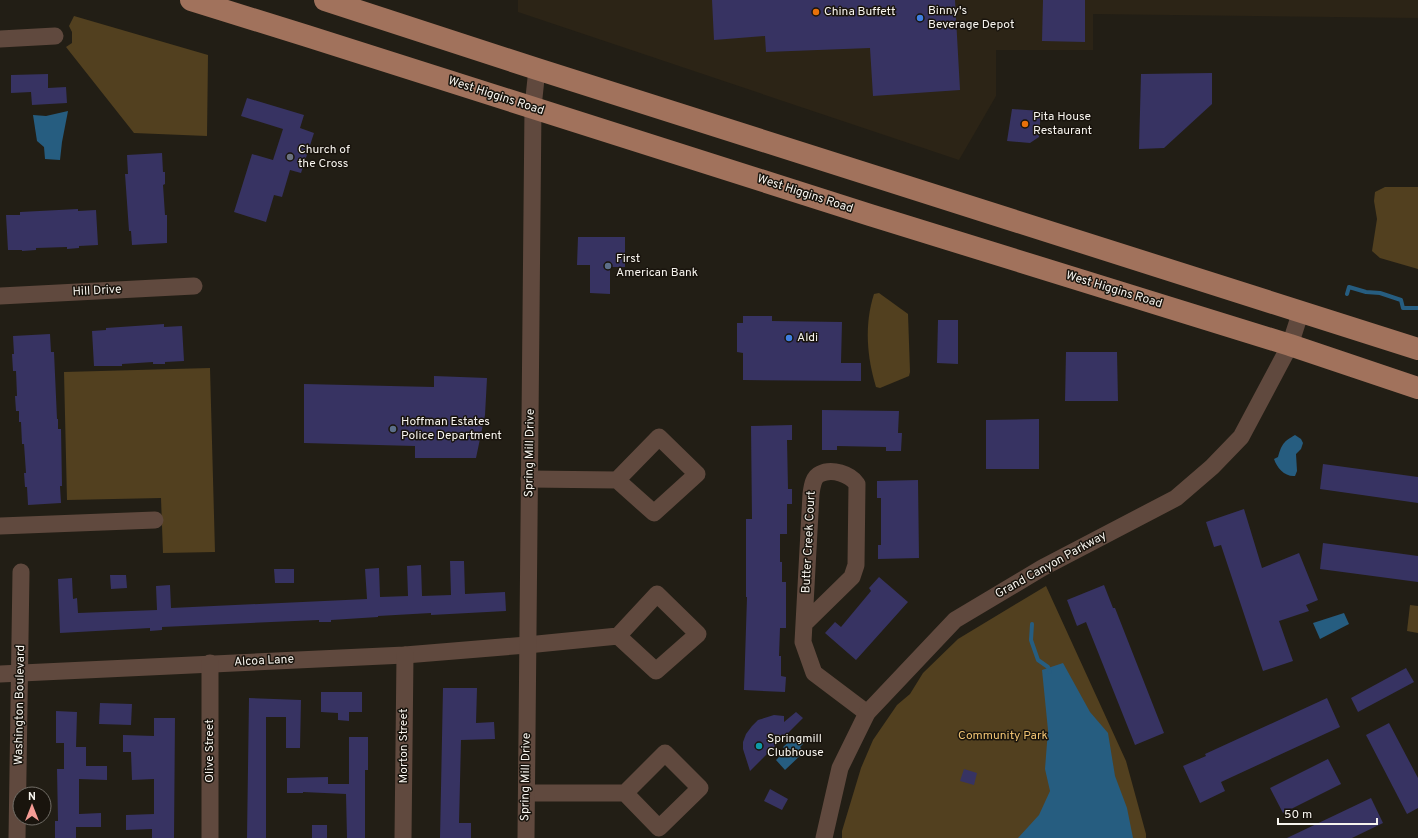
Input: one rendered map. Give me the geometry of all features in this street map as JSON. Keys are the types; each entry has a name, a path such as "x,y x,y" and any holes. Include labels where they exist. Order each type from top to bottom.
{"main road":[{"name":"West Higgins Road","path":"191,0 1290,346 1418,388"},
{"path":"325,0 537,69 1418,349"}],"street":[{"path":"0,39 55,36"},
{"name":"Spring Mill Drive","path":"526,838 533,107 537,69"},
{"name":"Hill Drive","path":"0,296 194,286"},
{"name":"Grand Canyon Parkway","path":"824,838 840,768 867,713 955,620 1042,568 1176,498 1206,472 1241,437 1290,346 1301,311"},
{"path":"529,479 617,480 654,513 697,474 659,437 617,480"},
{"name":"Butter Creek Court","path":"804,624 852,577 856,565 857,484 854,478 839,472 826,472 819,474 813,482 811,494 803,642 814,673 867,713"},
{"path":"0,526 155,520"},
{"name":"Washington Boulevard","path":"17,838 21,572"},
{"path":"656,594 698,634 656,671 618,636 656,594"},
{"name":"Alcoa Lane","path":"0,674 405,655 618,636"},
{"name":"Morton Street","path":"404,838 405,655"},
{"name":"Olive Street","path":"210,664 210,838"},
{"path":"527,792 625,792"}],"shaded area":[{"path":"518,0 1418,0 1418,18 1093,14 1093,50 996,50 996,96 959,160 518,12"}],"green space":[{"path":"74,16 208,55 207,136 134,133 66,47 72,43 72,32 69,26"},
{"path":"1385,187 1418,187 1418,269 1380,258 1372,251 1377,219 1374,201 1375,192"},
{"path":"879,293 908,314 910,372 909,376 880,388 876,387 873,376 870,364 868,341 871,306 874,294"},
{"path":"210,368 215,552 163,553 161,498 67,500 64,372"},
{"name":"Community Park","path":"1046,586 1126,761 1146,838 842,838 842,831 861,768 873,740 897,705 910,694 923,673 958,639"},
{"path":"1410,605 1418,606 1418,633 1407,631"}],"water":[{"path":"68,111 60,160 45,159 44,147 37,141 33,115 46,116"},
{"path":"1295,435 1301,439 1303,443 1301,449 1296,454 1297,471 1295,476 1291,476 1277,466 1274,459 1278,457 1284,444"},
{"path":"1344,613 1349,624 1320,639 1313,623"},
{"path":"1063,663 1090,712 1108,733 1115,776 1127,808 1133,838 1018,838 1039,815 1050,791 1045,769 1048,730 1042,670"},
{"path":"795,736 803,744 800,747 804,752 785,770 776,760 786,750 783,747"}],"building":[{"path":"712,0 955,0 960,90 873,96 870,48 766,52 765,36 714,40"},
{"path":"1043,0 1085,0 1085,42 1042,41"},
{"path":"1212,73 1212,104 1164,148 1139,149 1141,74"},
{"path":"48,74 48,88 66,87 67,103 32,105 31,92 11,93 11,75"},
{"name":"Church of the Cross","path":"247,98 304,115 300,128 314,133 301,173 290,170 282,197 274,195 266,222 234,212 252,154 273,160 283,129 241,116"},
{"name":"Pita House Restaurant","path":"1012,109 1041,111 1039,137 1030,143 1007,141"},
{"path":"162,153 163,172 165,172 165,184 163,185 165,215 167,215 167,243 132,245 131,231 129,231 125,174 128,174 127,155"},
{"path":"78,209 78,211 96,210 98,245 79,246 79,248 67,249 67,247 36,248 36,250 22,251 8,250 6,215 20,215 20,212"},
{"name":"First American Bank","path":"578,237 625,237 625,267 610,267 610,294 590,293 590,265 577,265"},
{"name":"Aldi","path":"743,316 772,316 772,321 842,322 841,363 861,363 861,381 743,380 743,353 737,352 737,323 743,323"},
{"path":"938,320 958,320 958,364 937,363"},
{"path":"164,324 164,327 182,326 184,361 165,362 165,364 153,364 153,362 122,364 122,366 94,366 92,331 106,330 106,328"},
{"path":"50,334 51,352 54,352 58,429 61,429 61,503 28,505 27,487 25,487 24,473 26,473 24,444 22,444 19,411 16,411 16,371 13,371 12,354 14,354 13,336"},
{"path":"1066,352 1117,352 1118,401 1065,401"},
{"name":"Hoffman Estates Police Department","path":"434,376 487,378 485,415 476,458 415,458 415,446 304,443 304,384 434,387"},
{"path":"822,410 899,411 898,433 902,433 901,451 886,451 886,447 837,446 837,450 822,450"},
{"path":"1039,419 1039,469 986,469 986,420"},
{"path":"792,425 792,440 787,440 788,489 792,489 792,504 787,504 787,534 780,534 782,582 786,582 786,628 780,628 779,656 781,656 781,676 786,677 785,692 744,690 747,597 746,519 752,519 751,426"},
{"path":"1323,464 1418,477 1418,503 1320,489"},
{"path":"918,480 919,558 878,559 878,545 881,545 881,498 877,498 877,481"},
{"path":"1244,509 1262,568 1299,553 1318,600 1306,605 1309,611 1279,621 1293,661 1263,671 1221,545 1214,547 1206,522"},
{"path":"1323,543 1418,556 1418,582 1320,569"},
{"path":"450,561 464,561 465,594 505,592 506,611 378,616 331,620 331,622 319,622 319,620 162,627 162,630 150,631 150,628 60,633 58,579 72,578 73,599 77,598 78,613 157,610 156,586 170,585 171,608 367,599 365,569 379,568 380,597 408,596 407,566 421,565 422,596 451,595"},
{"path":"274,569 294,569 294,583 275,583"},
{"path":"110,575 126,575 127,588 111,589"},
{"path":"879,577 908,602 856,660 825,633 835,622 841,627 871,591 869,588"},
{"path":"1104,585 1113,608 1115,608 1164,733 1135,745 1086,622 1077,626 1067,600"},
{"path":"1406,668 1414,682 1358,712 1351,698"},
{"path":"443,688 477,688 476,723 494,722 495,739 461,740 459,823 471,823 471,838 440,838"},
{"path":"321,692 362,692 362,712 349,712 349,721 338,720 338,713 321,712"},
{"path":"249,698 301,700 300,748 286,748 286,717 266,717 266,838 247,838"},
{"path":"1327,698 1340,727 1221,782 1225,791 1200,803 1183,766 1206,756 1205,754"},
{"path":"100,703 132,704 131,725 99,724"},
{"path":"56,711 77,712 76,747 86,747 86,766 107,766 107,780 79,779 79,814 101,813 101,827 76,827 76,838 55,838 55,821 58,821 57,769 64,769 64,743 56,743"},
{"name":"Springmill Clubhouse","path":"796,712 803,718 750,771 743,749 743,742 746,734 752,726 758,720 774,715 784,716 784,722"},
{"path":"154,718 175,718 174,838 152,838 152,829 126,830 126,815 154,814 154,779 132,780 131,752 123,752 123,735 154,736"},
{"path":"1389,723 1418,778 1418,808 1407,814 1366,735"},
{"path":"349,737 368,737 368,770 365,770 365,838 347,838 346,794 303,792 287,793 287,778 328,777 328,784 349,784"},
{"path":"1328,759 1341,784 1283,813 1270,788"},
{"path":"964,769 977,773 974,785 960,781"},
{"path":"770,789 788,799 782,810 764,801"},
{"path":"1371,798 1383,823 1352,838 1287,838"},
{"path":"312,825 327,825 327,838 312,838"}],"waterway":[{"path":"1347,294 1349,287 1366,292 1380,293 1401,300 1403,308 1418,308"},
{"path":"1032,624 1031,640 1038,660 1048,667 1050,672"}],"place":[{"name":"China Buffett","path":"816,12"},
{"name":"Binny's Beverage Depot","path":"920,18"},
{"name":"Pita House Restaurant","path":"1025,124"},
{"name":"Church of the Cross","path":"290,157"},
{"name":"First American Bank","path":"608,266"},
{"name":"Aldi","path":"789,338"},
{"name":"Hoffman Estates Police Department","path":"393,429"},
{"name":"Springmill Clubhouse","path":"759,746"}]}
